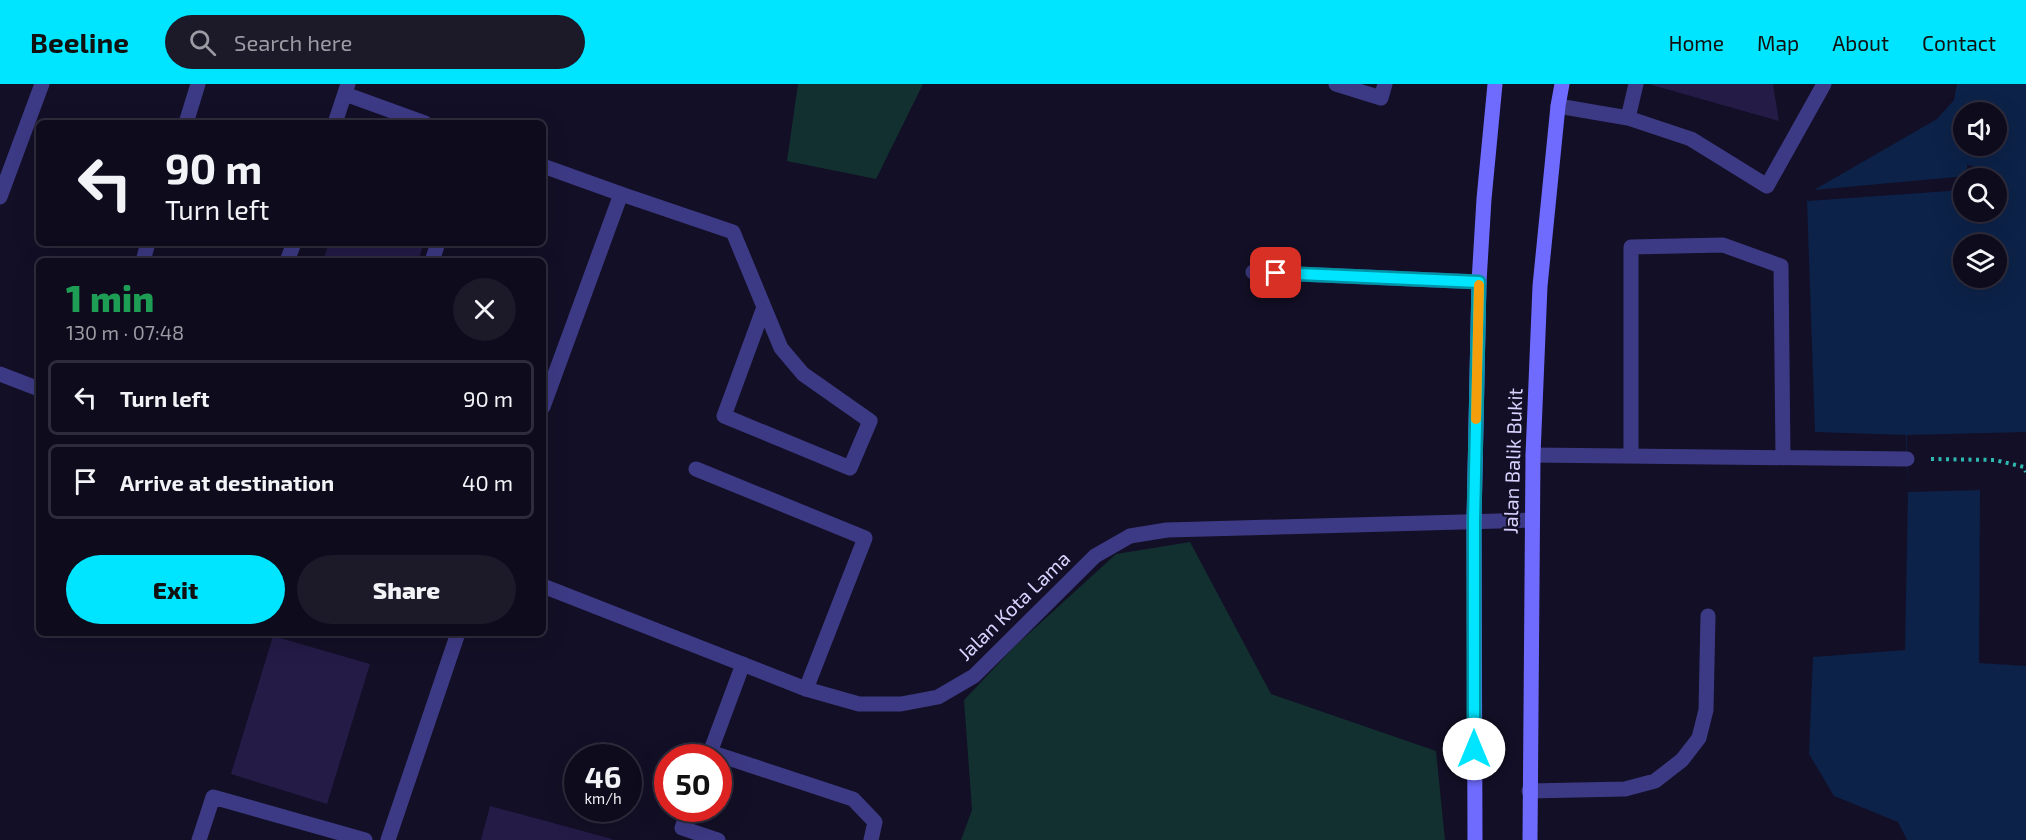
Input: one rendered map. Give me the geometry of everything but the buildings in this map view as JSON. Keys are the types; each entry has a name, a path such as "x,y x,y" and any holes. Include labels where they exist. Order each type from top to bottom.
{"main road":[{"name":"Jalan Balik Bukit","path":"1474,840 1474,521 1479,282 1495,84"},
{"name":"Jalan Balik Bukit","path":"1530,840 1533,455 1540,286 1562,84"}],"street":[{"path":"0,197 41,84"},
{"path":"187,120 198,84"},
{"path":"1336,84 1381,98 1385,84"},
{"path":"1629,118 1636,84"},
{"path":"1558,106 1629,118 1690,139 1767,186 1824,84"},
{"path":"336,120 346,89 418,120"},
{"path":"546,167 733,232 781,348 803,374 870,422 850,468 724,416 764,307"},
{"path":"546,399 621,194"},
{"path":"1631,456 1631,247 1723,245 1781,266 1783,458"},
{"path":"1253,272 1479,282"},
{"path":"0,374 36,388"},
{"path":"1533,455 1907,459"},
{"path":"696,469 865,538 806,689"},
{"name":"Jalan Kota Lama","path":"546,587 806,689 859,704 901,704 938,697 974,676 1095,556 1130,536 1167,530 1532,520"},
{"path":"1529,792 1625,789 1655,781 1682,760 1699,738 1706,710 1708,615"},
{"path":"388,840 457,636"},
{"path":"713,744 743,664"},
{"path":"732,761 853,799 875,822 871,840"},
{"path":"199,840 213,797 364,840"},
{"path":"684,822 682,828 718,840"}],"path":[{"path":"1907,459 1995,460 2024,467 2026,472"}],"green space":[{"path":"798,84 923,84 876,179 787,161"},
{"path":"1190,542 1271,694 1436,751 1445,840 961,840 972,810 964,700 1014,647 1116,554"}],"water":[{"path":"1957,84 2026,84 2026,840 1907,840 1898,822 1834,796 1809,754 1813,657 1905,650 1908,492 1906,435 1815,432 1807,201 1814,190 1937,119 1954,100"}],"pier":[{"path":"1953,177 1953,191 1807,201 1814,190"},
{"path":"2026,432 2026,666 1979,663 1980,490 1908,492 1907,435"}],"slow traffic":[{"path":"1476,419 1479,285"}],"route":[{"path":"1276,273 1479,282 1474,521 1474,749"}]}
